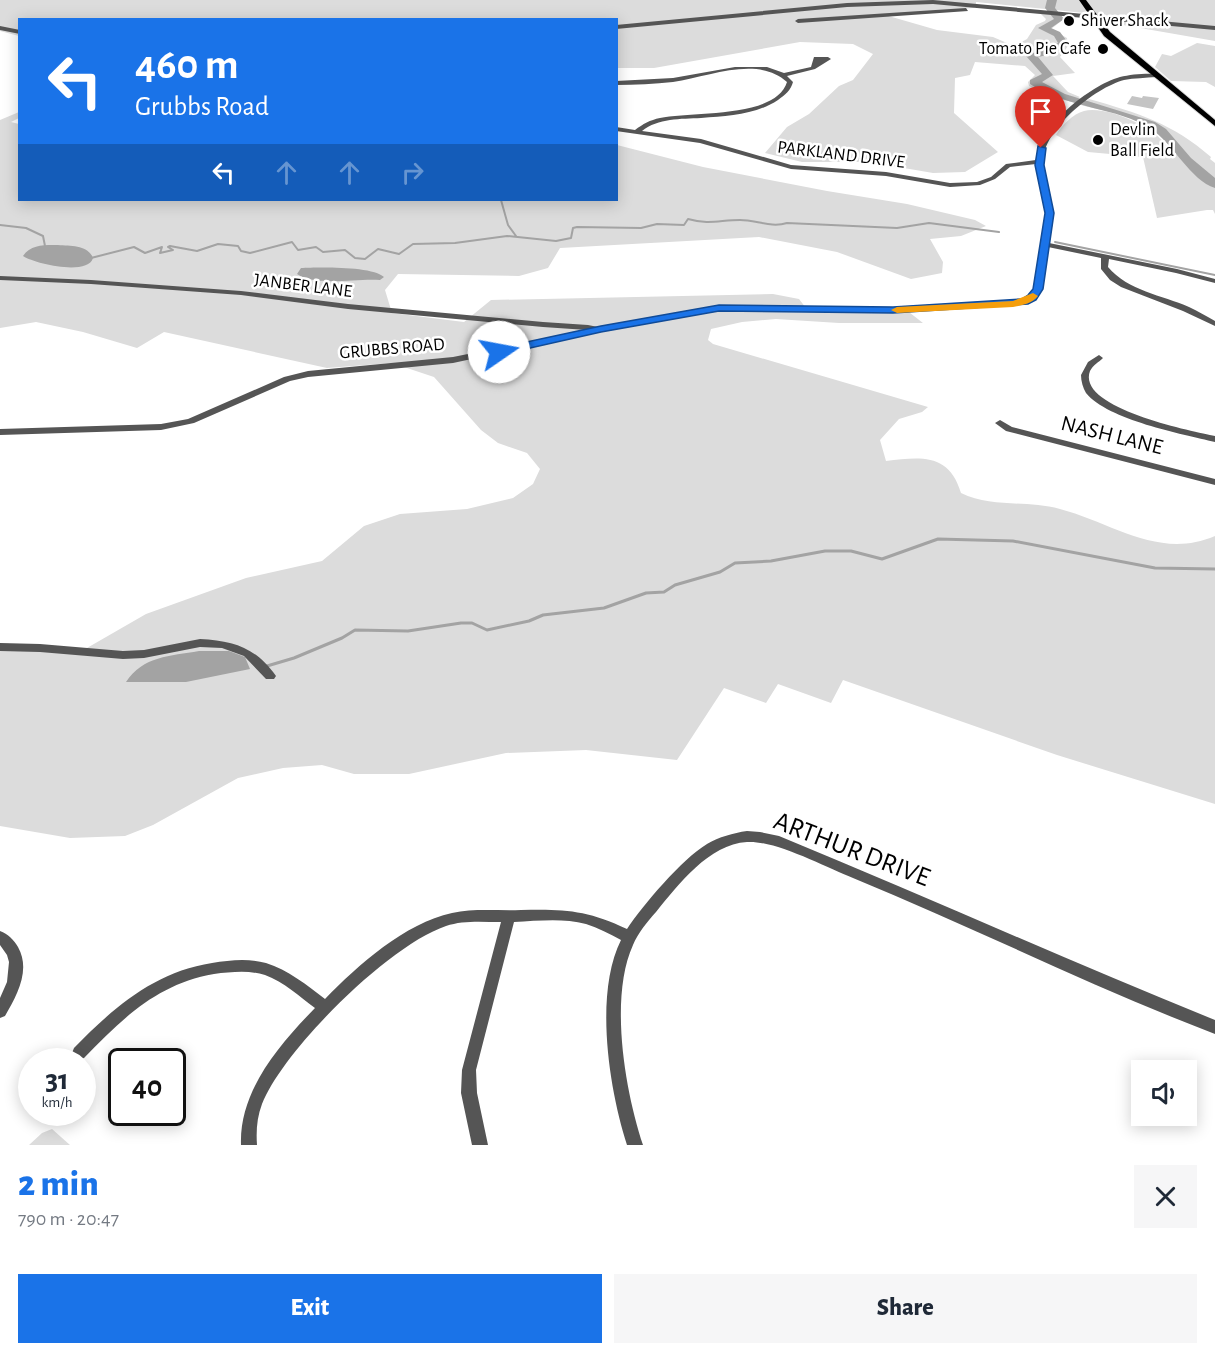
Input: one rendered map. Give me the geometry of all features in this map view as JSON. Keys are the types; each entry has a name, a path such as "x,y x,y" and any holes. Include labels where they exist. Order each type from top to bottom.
{"main road":[{"path":"1082,0 1107,34 1215,124"}],"street":[{"path":"618,27 858,4 933,2 998,6 1215,28"},
{"path":"798,21 998,6"},
{"path":"0,23 18,26"},
{"path":"0,28 18,32"},
{"path":"618,83 673,80 740,68 762,69 785,75 814,67"},
{"name":"PARKLAND DRIVE","path":"636,132 642,126 655,121 760,109 774,101 790,86 790,80 785,75"},
{"path":"1039,162 1047,135 1077,104 1117,80 1156,75"},
{"name":"PARKLAND DRIVE","path":"618,129 709,143 791,167 886,174 950,185 978,184 993,178 1008,165 1039,162"},
{"name":"GRUBBS ROAD","path":"0,432 161,427 191,421 277,383 308,374 439,363 601,329 719,308 885,310 1020,303 1030,299 1038,289 1050,210 1039,162"},
{"path":"1044,244 1215,281"},
{"path":"1105,256 1104,267 1116,280 1194,312 1215,324"},
{"name":"JANBER LANE","path":"0,278 40,277 241,293 363,308 601,329"},
{"path":"1099,358 1087,368 1084,377 1089,391 1103,403 1122,413 1215,439"},
{"name":"NASH LANE","path":"1000,423 1009,429 1215,482"},
{"path":"0,648 40,648 123,655 144,654 200,643 223,644 249,653 270,676"},
{"name":"ARTHUR DRIVE","path":"635,1145 627,1120 620,1082 615,1010 619,960 629,936 700,855 726,840 741,836 758,836 774,840 887,886 1085,974 1215,1027"},
{"path":"480,1145 470,1104 469,1070 509,916"},
{"path":"249,1145 249,1123 263,1086 298,1038 326,1008 394,947 427,926 456,917 576,916 629,936"},
{"path":"0,937 14,951 16,968 12,992 0,1011"},
{"path":"84,1048 112,1019 149,990 171,979 207,969 230,966 266,969 326,1008"}],"shaded area":[{"path":"0,0 1215,0 1215,41 1100,21 1094,14 976,2 976,7 973,8 885,15 937,30 993,37 1014,46 1027,39 1036,25 1045,21 1046,19 1040,13 1061,15 1064,19 1051,29 1067,38 1068,46 1060,57 1075,73 1053,76 1068,92 1080,97 1072,102 1053,97 1029,86 1028,82 1035,75 1025,66 975,62 970,75 955,78 954,113 998,152 965,172 933,173 869,162 802,162 765,153 787,127 809,114 839,86 853,80 873,54 853,44 800,42 654,68 618,68 618,18 18,18 18,36 0,31"},
{"path":"1197,43 1215,46 1215,87 1206,82 1171,81 1155,67 1162,54 1171,56"},
{"path":"1089,99 1154,120 1197,145 1211,157 1210,159 1215,163 1215,214 1213,210 1207,210 1157,218 1143,157 1088,152 1056,135 1068,120 1080,112 1094,110 1132,120 1155,134 1169,150 1176,152 1159,131 1147,124 1122,115 1081,105"},
{"path":"18,112 18,118 11,122 18,124 18,201 618,201 618,145 703,167 907,204 975,220 986,226 961,236 930,239 943,262 942,273 911,279 837,252 759,237 560,248 548,268 519,276 398,274 385,290 392,313 464,322 491,300 773,294 799,299 806,308 905,309 923,323 839,323 776,319 742,322 711,329 708,340 713,344 928,407 922,412 899,419 880,440 886,461 932,460 949,471 956,480 961,493 973,498 1048,506 1155,542 1175,544 1215,536 1215,804 1057,755 843,680 831,703 778,684 766,703 724,688 677,760 586,750 506,753 409,774 354,774 322,765 283,768 238,778 153,825 125,836 70,838 0,826 0,647 80,652 146,614 246,578 322,561 364,526 400,514 467,509 513,498 533,484 540,469 527,453 498,443 481,430 434,377 392,363 327,368 164,332 137,348 83,332 36,322 0,328 0,120"},
{"path":"58,245 83,248 93,258 82,266 61,267 23,256 34,247"},
{"path":"301,268 357,269 378,273 384,277 380,280 315,280 297,274"},
{"path":"199,651 229,651 245,657 250,669 186,682 126,682 133,673 149,662"},
{"path":"52,1129 70,1145 29,1145 42,1133"}],"building":[{"path":"1132,96 1159,98 1153,109 1127,104"}],"waterway":[{"path":"1052,0 1050,8 1059,19 1043,28 1057,34 1064,44 1048,52 1031,56 1048,75 1034,82 1061,97 1122,113 1151,124 1162,131 1187,160 1215,184"},
{"path":"501,201 508,225 516,236"},
{"path":"91,258 134,247 145,253 162,247 160,253 173,250 168,247 170,246 197,251 218,244 238,246 241,251 250,253 292,242 298,250 316,247 323,252 345,250 355,258 365,259 378,249 399,254 413,244 455,243 507,236 556,241 571,238 573,228 577,227 641,228 657,224 684,225 688,219 702,222 740,220 775,225 787,223 897,228 929,223 999,232"},
{"path":"0,225 26,228 43,236 45,246"},
{"path":"1055,242 1215,275"},
{"path":"267,666 294,658 342,638 355,630 408,631 461,623 472,623 487,630 529,621 543,615 604,608 646,593 664,592 675,585 720,572 735,563 771,561 825,551 851,551 882,559 938,539 1013,541 1155,568 1215,569"}],"slow traffic":[{"path":"897,310 1013,304 1024,302 1033,296"}],"place":[{"name":"Shiver Shack","path":"1069,21"},
{"name":"Tomato Pie Cafe","path":"1103,49"},
{"name":"Devlin Ball Field","path":"1098,140"}],"route":[{"path":"499,352 601,329 719,308 893,310 1024,302 1030,299 1038,289 1050,213 1039,165 1041,148"}]}
